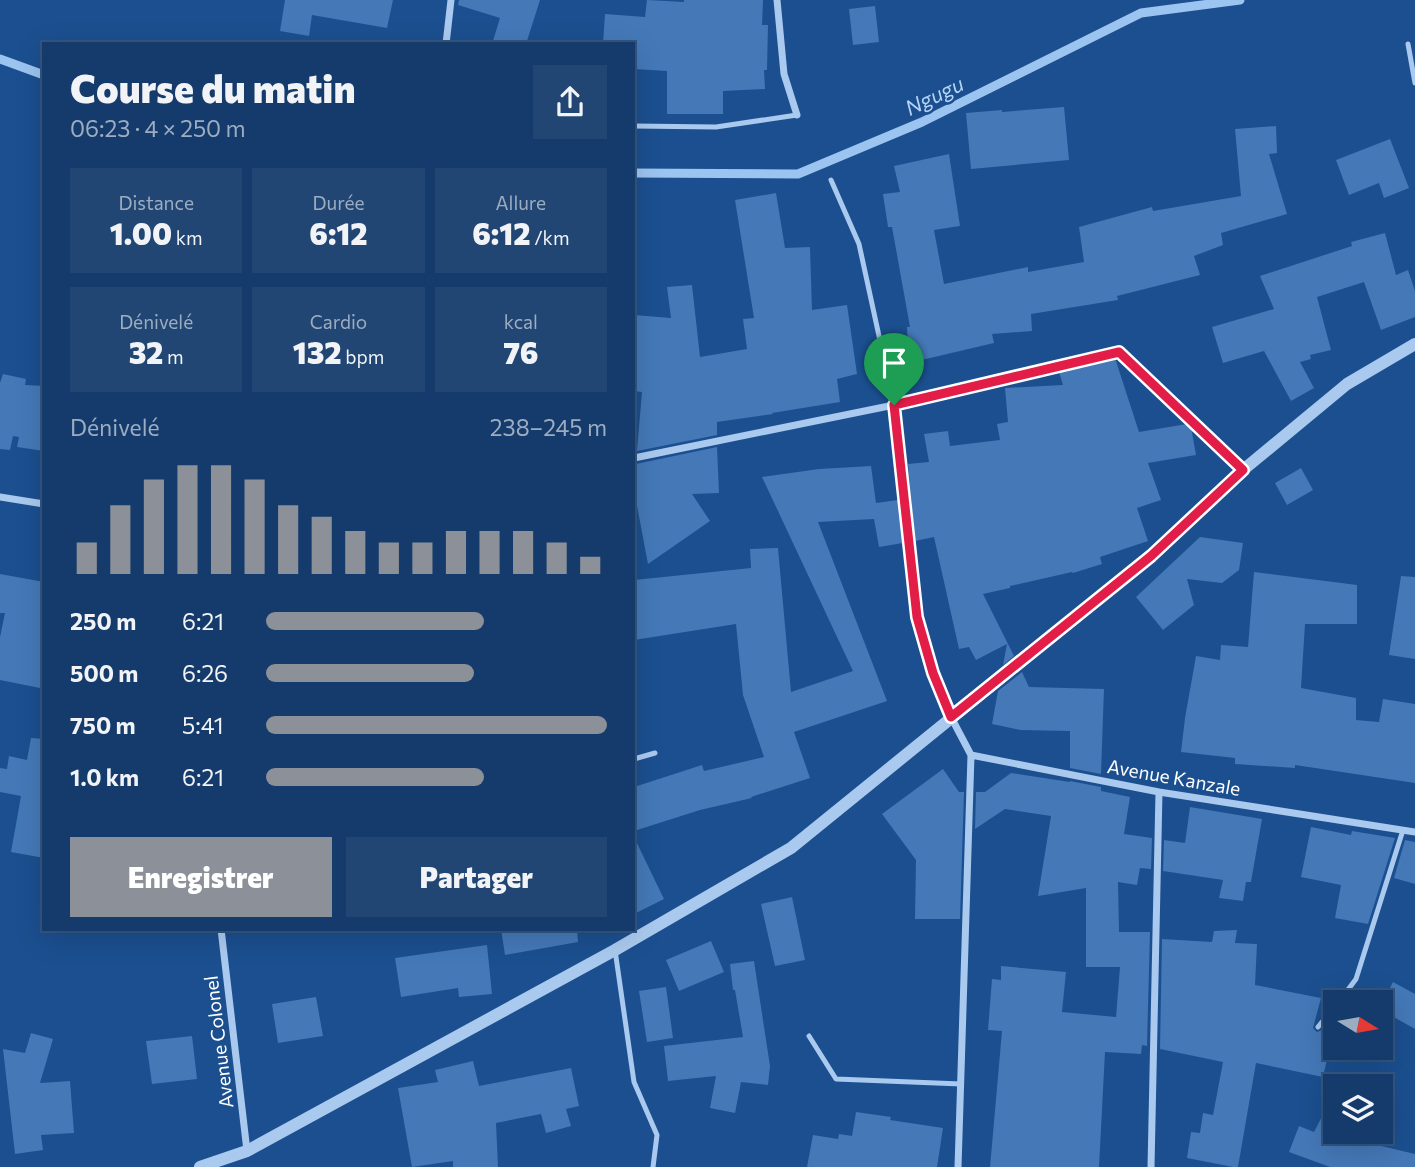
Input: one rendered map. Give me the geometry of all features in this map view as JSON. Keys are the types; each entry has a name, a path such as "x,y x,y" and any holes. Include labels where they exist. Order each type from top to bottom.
{"street":[{"path":"446,42 451,0"},
{"path":"778,0 784,74 797,115"},
{"path":"200,1167 247,1151 615,950 791,848 1151,556 1243,470 1347,384 1415,344"},
{"path":"635,458 894,405 917,617 933,673 951,717 971,755 958,1167"},
{"path":"0,497 42,504"},
{"name":"Avenue Kanzale","path":"971,755 1159,792 1415,832"},
{"path":"1151,1167 1159,792"},
{"name":"Avenue Colonel","path":"221,931 247,1151"}],"lane":[{"path":"1408,44 1415,83"},
{"path":"635,126 716,127 797,115"},
{"path":"831,180 859,244 894,405 1119,352 1243,470"},
{"path":"635,759 655,753"},
{"path":"1347,990 1356,979 1403,830"},
{"path":"615,950 634,1082 657,1135 653,1167"},
{"path":"1318,1027 1323,1021"},
{"path":"809,1036 836,1079 961,1084"}],"building":[{"path":"285,0 393,0 387,28 312,15 309,36 280,31"},
{"path":"459,0 540,0 527,42 493,42 500,18 458,5"},
{"path":"647,0 763,0 762,25 768,25 765,89 723,91 723,114 667,114 667,71 635,69 635,42 603,42 605,14 645,17"},
{"path":"875,6 879,42 853,45 849,9"},
{"path":"1064,107 1069,160 971,169 966,113"},
{"path":"1276,126 1277,153 1269,154 1287,214 1221,233 1223,245 1194,256 1200,275 1117,296 1118,300 1031,314 1032,331 992,334 994,343 909,363 907,327 910,327 892,227 888,227 883,194 900,192 894,166 949,154 960,226 934,230 944,284 1028,267 1028,272 1084,262 1079,227 1152,207 1153,211 1241,196 1235,129"},
{"path":"1390,139 1409,188 1384,198 1379,183 1349,195 1336,160"},
{"path":"776,193 785,248 810,247 812,310 847,305 857,374 837,379 840,402 717,422 717,435 637,451 642,392 635,391 635,315 671,318 667,287 692,285 700,357 747,349 743,319 754,318 735,200"},
{"path":"1385,233 1396,275 1408,270 1415,291 1415,317 1381,330 1364,282 1317,297 1331,350 1310,355 1311,359 1300,362 1314,388 1291,401 1264,351 1223,363 1212,327 1274,309 1260,276 1352,246 1351,242"},
{"path":"1115,358 1139,432 1187,424 1191,427 1196,455 1148,463 1161,500 1137,508 1148,541 1100,557 1102,564 983,594 1014,656 1003,665 1007,644 976,660 969,647 959,649 934,537 915,541 908,464 929,462 924,434 948,431 950,446 1000,440 997,424 1008,422 1005,388 1063,385 1059,372"},
{"path":"3,374 26,379 25,385 42,386 42,451 17,447 19,437 13,436 10,450 0,449 0,383"},
{"path":"717,447 719,493 692,494 710,521 648,564 635,495 636,464"},
{"path":"871,466 876,503 898,500 903,543 879,547 874,519 818,522 887,701 794,732 810,778 752,798 700,810 635,831 635,787 702,765 704,771 764,757 743,695 736,624 635,640 635,580 751,568 750,549 778,548 791,692 853,671 762,477 819,469"},
{"path":"1301,468 1313,490 1287,505 1275,483"},
{"path":"1200,537 1243,543 1239,570 1222,583 1187,579 1194,605 1163,630 1136,597"},
{"path":"1254,572 1357,585 1357,624 1305,624 1301,688 1356,698 1356,720 1379,722 1383,699 1415,704 1415,783 1295,765 1295,768 1235,764 1235,758 1181,752 1196,656 1220,660 1221,645 1248,647"},
{"path":"0,574 42,582 40,688 0,680 0,637 5,613 0,613"},
{"path":"1401,576 1415,577 1415,659 1389,655"},
{"path":"1022,672 1029,687 1104,689 1101,774 1070,768 1070,731 1021,730 992,724 998,691"},
{"path":"31,738 42,739 42,858 11,852 21,796 0,792 0,768 7,769 9,756 27,760"},
{"path":"943,769 959,792 964,792 960,919 915,919 916,860 882,814"},
{"path":"1011,773 1101,787 1101,791 1130,797 1124,834 1152,838 1151,869 1140,868 1137,885 1118,882 1119,932 1150,932 1147,1046 1142,1045 1141,1054 1105,1052 1099,1167 990,1167 1002,1031 988,1030 992,979 1001,980 1001,966 1066,972 1062,1012 1116,1017 1120,967 1086,967 1086,888 1038,896 1051,816 1005,809 975,829 976,792 985,792"},
{"path":"1190,807 1262,819 1251,882 1246,882 1243,901 1219,898 1223,880 1163,871 1164,840 1185,843"},
{"path":"1311,827 1351,835 1352,831 1395,838 1368,924 1335,918 1341,885 1301,877"},
{"path":"635,839 664,899 635,914"},
{"path":"1405,840 1415,842 1415,884 1394,878"},
{"path":"792,897 805,960 775,966 761,904"},
{"path":"1237,930 1235,943 1257,944 1255,985 1321,998 1313,1028 1317,1032 1323,1030 1323,1060 1327,1060 1323,1077 1256,1063 1238,1167 1187,1158 1191,1132 1200,1133 1203,1113 1213,1115 1223,1062 1160,1049 1162,939 1212,942 1214,931"},
{"path":"501,931 577,931 578,942 505,955"},
{"path":"711,941 724,972 679,991 666,960"},
{"path":"487,945 492,994 459,997 458,988 401,997 395,958"},
{"path":"754,961 770,1066 768,1085 741,1082 735,1113 710,1108 716,1076 668,1081 664,1046 743,1037 730,964"},
{"path":"1393,982 1415,994 1415,1029 1393,1017 1393,990 1389,990"},
{"path":"666,987 673,1038 647,1042 639,991"},
{"path":"316,997 323,1036 278,1043 272,1004"},
{"path":"31,1033 53,1039 40,1083 70,1081 74,1133 41,1135 43,1150 15,1154 3,1049 25,1053"},
{"path":"192,1036 197,1079 152,1084 146,1041"},
{"path":"473,1061 479,1086 571,1068 579,1106 566,1109 571,1126 546,1133 541,1114 496,1123 498,1167 453,1167 453,1161 412,1167 398,1088 438,1082 435,1070"},
{"path":"856,1112 943,1128 937,1167 807,1167 813,1135 838,1139 839,1134 852,1136"},
{"path":"1323,1114 1323,1144 1373,1144 1415,1154 1415,1167 1330,1167 1289,1152 1299,1126 1314,1132"}],"waterway":[{"name":"Ngugu","path":"635,173 798,174 922,122 1141,13 1240,0"},
{"name":"Ngugu","path":"0,59 42,74"}],"route":[{"path":"1119,352 1243,470 1151,556 951,717 933,673 917,617 894,405 1119,352"}]}
